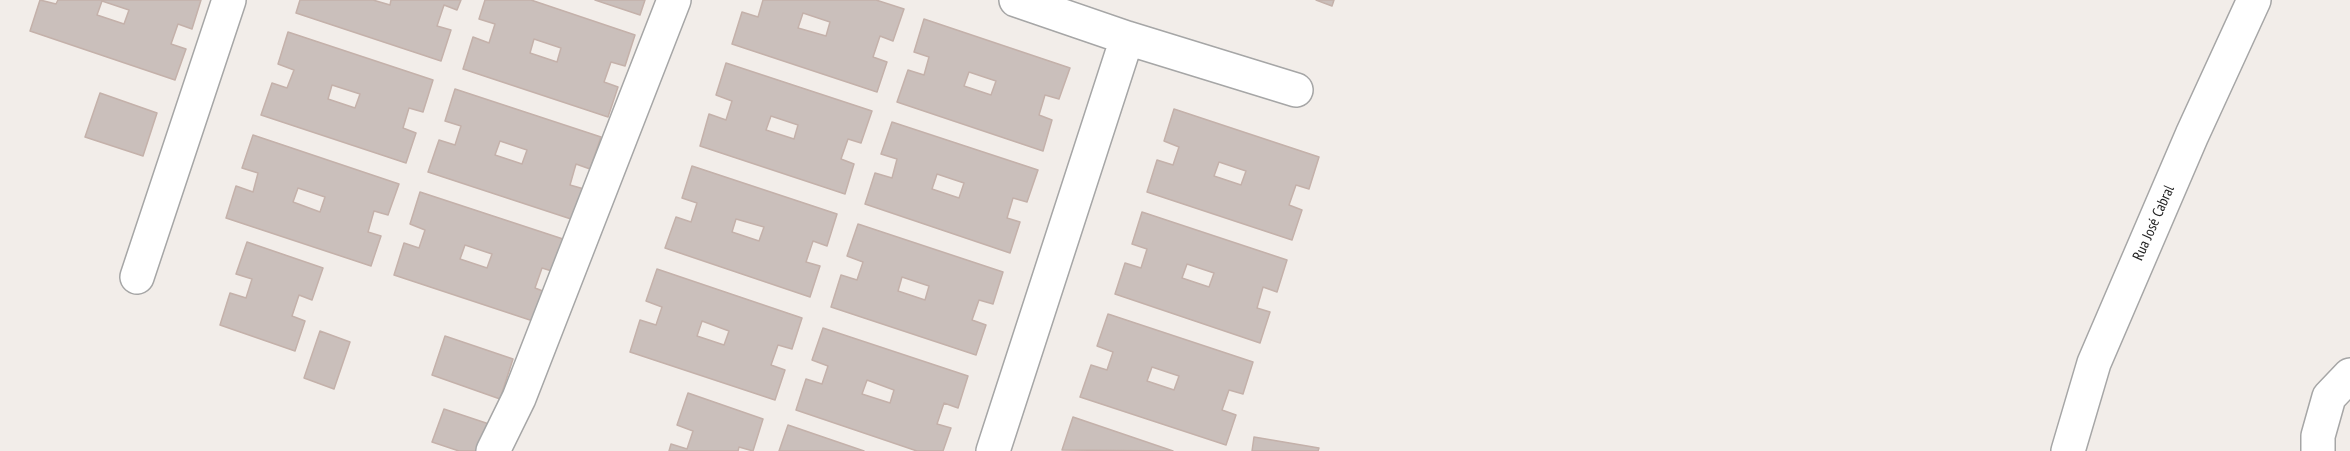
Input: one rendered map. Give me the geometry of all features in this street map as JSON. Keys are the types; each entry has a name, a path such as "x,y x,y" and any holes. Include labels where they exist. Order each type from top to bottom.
{"street":[{"path":"137,277 230,0"},
{"path":"493,451 519,398 674,0"},
{"path":"1016,0 1126,38 1296,90"},
{"name":"Rua José Cabral","path":"2068,451 2094,363 2192,135 2254,0"},
{"path":"993,451 1126,38"},
{"path":"2318,451 2318,436 2329,397 2350,375"}],"building":[{"path":"40,0 56,4 58,0 201,0 192,29 178,24 171,44 186,49 175,80 30,31","holes":["102,1 129,10 124,24 97,15"]},
{"path":"300,0 373,0 390,5 391,0 461,0 457,10 444,5 437,26 451,30 441,61 296,13"},
{"path":"485,0 531,0 635,35 625,66 611,62 604,82 618,87 608,117 463,69 473,37 489,43 495,24 479,19","holes":["534,39 561,48 557,62 530,53"]},
{"path":"595,0 645,0 640,15"},
{"path":"763,0 876,0 904,9 893,41 880,36 873,57 887,62 877,92 732,44 742,12 758,17","holes":["803,13 830,22 826,36 798,28"]},
{"path":"1316,0 1334,0 1332,6"},
{"path":"924,19 1070,68 1059,99 1045,95 1039,115 1052,120 1043,151 897,102 908,70 924,75 929,57 914,52","holes":["969,72 996,81 991,95 964,86"]},
{"path":"288,32 433,80 423,112 409,108 403,128 416,133 406,163 261,115 272,83 287,88 294,70 278,64","holes":["332,85 360,94 355,108 328,99"]},
{"path":"726,63 872,111 861,143 848,139 841,159 854,164 845,194 700,146 709,114 726,120 732,101 716,95","holes":["771,116 798,125 794,139 766,130"]},
{"path":"455,89 601,137 590,169 576,164 570,185 584,189 574,220 428,172 439,140 455,145 461,126 445,121","holes":["500,141 527,150 522,164 495,155"]},
{"path":"100,93 157,113 143,156 85,137"},
{"path":"1174,109 1319,157 1309,189 1296,185 1289,205 1302,210 1292,240 1147,192 1157,160 1173,165 1179,147 1164,141","holes":["1219,162 1246,171 1241,185 1214,176"]},
{"path":"892,122 1038,170 1027,202 1013,198 1007,218 1020,222 1010,253 865,204 875,173 892,178 897,159 881,154","holes":["937,174 964,183 959,198 932,189"]},
{"path":"253,135 399,184 388,215 374,211 368,232 381,236 371,266 226,218 236,186 253,192 258,173 242,168","holes":["298,188 325,197 320,212 293,202"]},
{"path":"692,166 837,214 827,246 813,241 806,262 820,266 810,297 665,248 676,217 691,222 697,203 682,198","holes":["736,219 764,227 759,241 732,232"]},
{"path":"420,192 566,240 555,272 542,268 535,288 548,293 539,323 394,275 404,243 419,248 425,230 410,224","holes":["465,245 492,254 487,268 460,259"]},
{"path":"1142,212 1287,260 1277,292 1263,287 1257,308 1270,312 1260,343 1115,294 1125,263 1141,268 1147,249 1132,244","holes":["1187,264 1214,273 1209,287 1182,278"]},
{"path":"858,224 1003,272 993,304 979,300 972,320 986,325 976,355 831,307 841,275 857,280 863,262 847,256","holes":["902,277 929,286 925,300 898,291"]},
{"path":"247,242 323,268 312,300 299,295 292,316 305,321 295,351 220,325 230,293 246,298 252,279 236,274"},
{"path":"657,269 802,318 792,349 778,345 771,365 785,370 775,400 630,352 640,320 656,325 662,307 646,301","holes":["702,321 729,331 724,345 697,336"]},
{"path":"1108,314 1253,362 1243,394 1229,390 1222,410 1236,415 1226,445 1080,397 1091,365 1107,370 1113,352 1097,346","holes":["1152,367 1179,376 1174,390 1147,381"]},
{"path":"823,328 968,376 958,408 944,403 937,424 951,428 943,451 917,451 796,410 806,379 822,384 828,366 812,360","holes":["867,380 894,390 890,403 862,394"]},
{"path":"320,331 350,342 334,389 304,378"},
{"path":"445,336 513,359 500,399 432,375"},
{"path":"688,393 763,419 753,451 739,447 738,451 669,451 671,444 687,449 693,431 677,425"},
{"path":"444,409 489,424 480,451 459,451 432,442"},
{"path":"1073,417 1173,451 1062,450"},
{"path":"788,425 864,451 779,451"},
{"path":"1254,437 1319,448 1318,451 1252,451"}]}
